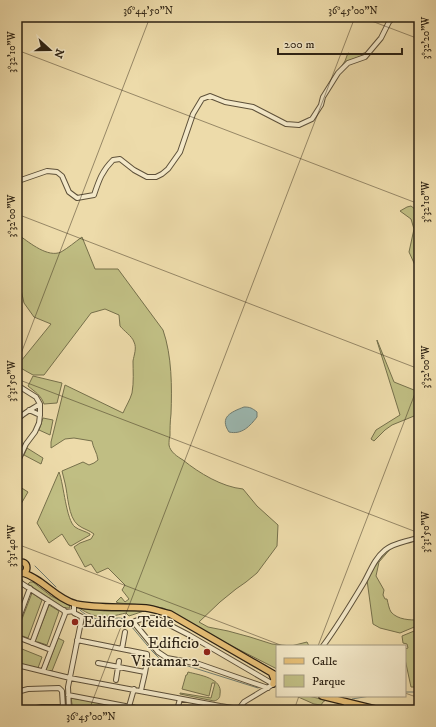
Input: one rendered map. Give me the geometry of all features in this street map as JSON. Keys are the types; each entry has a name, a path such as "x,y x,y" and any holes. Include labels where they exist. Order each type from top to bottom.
{"main road":[{"path":"18,563 24,563 32,576"},
{"path":"19,572 27,570 27,567"},
{"path":"19,572 32,576 50,590 74,604 99,607 132,607 156,610 170,614 274,675 273,685"},
{"path":"326,697 379,710"}],"street":[{"path":"17,178 21,180 47,171 57,172 62,176 70,192 77,198 94,195 98,181 105,168 113,160 120,159 134,170 147,177 156,177 168,169 180,152 193,114 202,99 210,96 225,102 253,107 286,124 299,125 312,119 321,105 323,97 338,73 348,62 364,57 381,38 389,22 394,17"},
{"path":"17,385 36,397 40,404 39,423 26,444 17,463"},
{"path":"18,417 40,404"},
{"path":"29,410 40,415"},
{"path":"324,645 363,583 378,556 386,549 400,542 419,538"},
{"path":"19,572 19,579 21,582 66,612 74,611"},
{"path":"17,623 30,588"},
{"path":"32,642 48,600"},
{"path":"26,710 42,707 64,707 69,709 68,687 82,617 74,613 74,604"},
{"path":"43,671 64,614 63,610"},
{"path":"154,617 156,610"},
{"path":"154,617 166,622 273,685 199,664 167,658 158,652 135,624 135,621 154,617"},
{"path":"122,649 125,632"},
{"path":"17,637 51,650"},
{"path":"77,640 147,654 141,691"},
{"path":"116,680 120,661"},
{"path":"98,663 145,672"},
{"path":"17,665 70,678 238,710 267,710"},
{"path":"238,710 244,702 273,685"},
{"path":"17,692 28,689 59,688 62,691 64,707"},
{"path":"129,708 134,689"},
{"path":"68,695 129,708 146,710"},
{"path":"178,710 180,699"},
{"path":"336,710 343,709 350,703"}],"green space":[{"path":"368,52 348,61 339,70 348,53 355,55"},
{"path":"411,206 419,215 419,274 409,252 414,229 411,219 400,211"},
{"path":"20,236 39,249 56,253 61,252 82,237 95,269 118,269 163,330 171,372 169,445 171,450 189,465 211,479 235,488 243,489 257,506 278,525 277,546 257,573 220,602 199,622 208,627 228,631 272,644 282,645 276,645 276,668 163,608 116,602 121,597 125,602 129,599 122,590 125,585 108,568 97,573 91,564 85,567 74,547 91,539 94,534 78,525 72,517 62,471 83,462 89,465 98,460 92,441 74,438 65,439 51,448 51,442 65,385 123,413 132,393 135,344 132,338 120,326 119,315 105,309 91,313 44,375 33,375 17,366 51,324 34,317 24,303 17,272 17,240"},
{"path":"377,340 394,382 419,392 419,414 392,425 374,441 371,439 376,430 400,415"},
{"path":"33,376 62,383 57,403 44,404 39,396 28,386"},
{"path":"43,418 53,420 50,435 39,430"},
{"path":"27,448 43,458 41,464 24,455"},
{"path":"59,472 67,510 72,523 75,527 90,534 71,546 62,534 49,543 37,523"},
{"path":"17,485 28,492 21,504 17,502"},
{"path":"392,547 379,562 376,576 384,590 383,595 385,599 387,599 390,611 394,615 404,619 419,620 419,625 400,633 380,628 373,624 367,580 381,555"},
{"path":"33,582 51,596 69,605 70,608 64,608 28,584"},
{"path":"32,593 42,600 28,638 17,634 17,632"},
{"path":"49,605 59,611 47,645 35,641"},
{"path":"79,608 104,611 144,611 129,616 126,613 102,617 91,615"},
{"path":"419,629 419,687 411,687 406,664 406,649 408,648 407,644 403,643 402,636"},
{"path":"58,638 64,641 52,671 46,670"},
{"path":"307,642 308,645 295,645"},
{"path":"17,647 42,657 38,668 17,663"},
{"path":"188,672 209,678 218,684 220,695 218,699 214,701 180,694 211,698 215,683 212,683 209,696 182,689"},
{"path":"298,697 312,697 326,700 321,705 314,704"},
{"path":"71,698 118,706 117,710 73,710"}],"water":[{"path":"244,407 257,412 257,417 242,431 234,433 229,432 226,427 226,419 231,413"}],"waterway":[{"path":"35,566 56,587"},
{"path":"80,610 86,615 96,619 107,620 119,618 126,620 152,651 160,659 166,662 188,666 258,688"},
{"path":"406,692 419,692"},
{"path":"352,699 364,697"}],"place":[{"name":"Edificio Teide","path":"75,622"},
{"name":"Edificio Vistamar 2","path":"207,652"}]}
